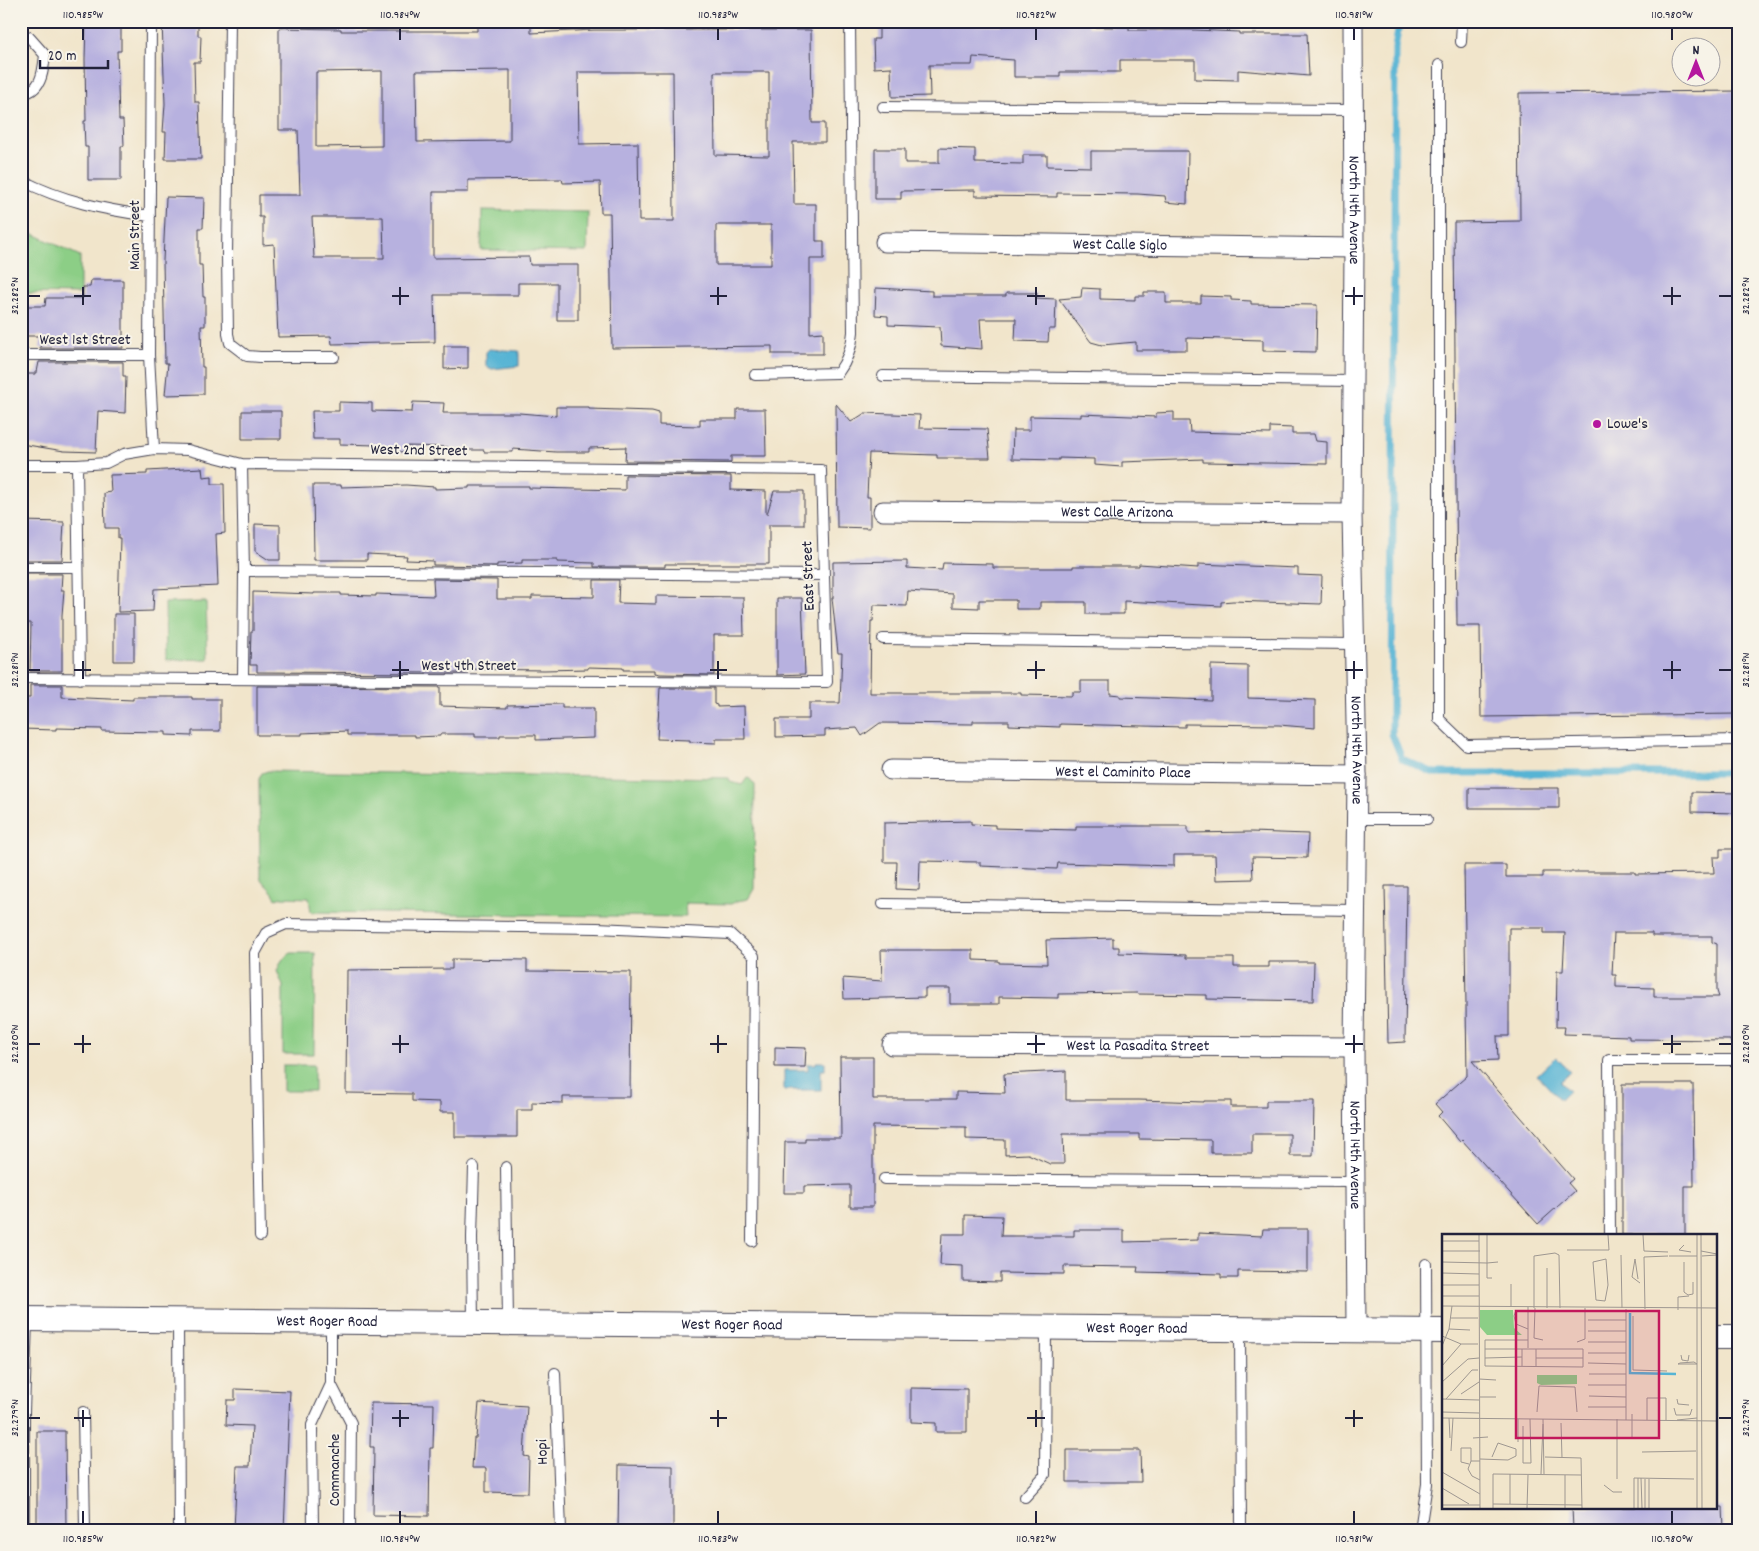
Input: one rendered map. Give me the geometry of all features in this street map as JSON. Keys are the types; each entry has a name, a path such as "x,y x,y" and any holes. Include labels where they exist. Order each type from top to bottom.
{"street":[{"name":"North 14th Avenue","path":"1353,21 1352,514 1357,775 1354,1047 1356,1329"},
{"name":"West Calle Siglo","path":"886,242 1354,248"},
{"name":"West Calle Arizona","path":"883,511 1352,514"},
{"name":"West el Caminito Place","path":"891,770 1357,775"},
{"name":"West la Pasadita Street","path":"892,1045 1354,1047"},
{"name":"West Roger Road","path":"24,1319 1434,1331"},
{"path":"1716,1337 1738,1337"}],"lane":[{"name":"Main Street","path":"150,21 149,355 154,449"},
{"path":"230,21 227,255 228,334 230,343 247,356 334,357"},
{"path":"755,375 838,373 844,366 852,346 850,21"},
{"path":"1461,42 1462,21"},
{"path":"21,33 29,37 45,55 41,80 29,93 21,94"},
{"path":"1439,65 1439,720 1466,745 1738,740"},
{"path":"883,107 1354,110"},
{"path":"21,180 60,197 90,206 150,216"},
{"name":"West 1st Street","path":"21,355 149,355"},
{"path":"883,376 1353,381"},
{"name":"West 2nd Street","path":"21,465 106,463 124,454 154,449 188,450 242,464 821,470"},
{"path":"242,464 244,571 243,680"},
{"path":"77,465 80,679"},
{"name":"East Street","path":"821,470 827,682"},
{"path":"21,567 78,567"},
{"path":"244,571 824,575"},
{"path":"883,639 1354,644"},
{"name":"West 4th Street","path":"21,678 827,682"},
{"path":"1356,819 1427,819"},
{"path":"883,904 1356,910"},
{"path":"260,1236 255,953 266,934 286,924 597,928 730,934 754,956 752,1241"},
{"path":"1610,1234 1610,1060 1738,1060"},
{"path":"473,1323 472,1237 474,1167"},
{"path":"506,1167 508,1323"},
{"path":"884,1178 1355,1182"},
{"path":"1420,1530 1427,1484 1434,1331 1426,1264"},
{"path":"24,1319 24,1530"},
{"path":"178,1320 179,1530"},
{"name":"Commanche","path":"312,1530 312,1425 331,1384 330,1322"},
{"path":"1025,1497 1045,1475 1046,1327"},
{"path":"1240,1329 1241,1530"},
{"name":"Hopi","path":"555,1374 561,1530"},
{"name":"Commanche","path":"331,1384 351,1423 350,1530"},
{"path":"83,1412 85,1530"}],"green space":[{"path":"482,210 588,212 587,252 481,250"},
{"path":"21,228 80,256 80,294 21,293"},
{"path":"206,602 208,659 166,660 165,603"},
{"path":"268,771 729,778 730,782 742,785 747,778 755,785 754,889 748,899 731,904 685,903 686,917 311,912 309,898 282,897 276,899 260,877 259,779 262,773"},
{"path":"291,953 315,953 314,1054 283,1054 283,986 277,971 282,960"},
{"path":"283,1065 314,1065 314,1091 283,1091"}],"water":[{"path":"489,349 519,351 519,366 492,369 486,366 486,352"},
{"path":"1556,1057 1570,1072 1560,1082 1569,1091 1560,1100 1537,1075"},
{"path":"816,1062 825,1062 825,1070 821,1070 821,1090 784,1090 784,1070 808,1070 808,1064 816,1064"}],"building":[{"path":"86,21 121,21 121,51 117,51 119,120 123,120 124,146 121,146 121,180 88,180 88,147 85,147 84,121 86,121"},
{"path":"162,21 198,21 198,36 201,36 200,62 194,62 195,102 199,102 201,159 165,159 166,132 163,132 165,104"},
{"path":"477,21 531,21 531,33 594,30 811,30 812,123 825,123 825,142 793,142 794,204 816,204 816,241 824,241 824,259 810,259 810,333 823,332 823,354 772,354 772,346 612,348 610,213 601,213 600,182 563,183 562,179 468,180 468,192 433,192 433,258 529,257 530,265 578,265 578,320 557,320 557,283 518,283 518,295 434,295 435,342 332,344 331,336 278,337 274,244 263,245 263,217 259,217 259,195 300,195 298,130 279,130 279,28 341,29 341,31 477,31","holes":["510,70 510,141 417,142 416,71","382,71 382,146 316,147 316,72","578,72 673,72 674,221 639,221 638,143 579,144","714,72 769,72 769,156 715,155","312,217 383,217 384,258 314,258","716,225 771,225 771,265 716,265"]},
{"path":"922,22 922,24 1004,26 1004,23 1087,22 1089,27 1129,27 1129,30 1195,30 1239,32 1239,34 1307,34 1309,76 1238,70 1238,80 1195,79 1195,60 1120,60 1120,72 1060,72 1060,77 1014,77 1014,60 973,57 972,65 929,65 930,96 892,97 891,67 874,68 873,39 879,39 879,24"},
{"name":"Lowe's","path":"1738,91 1738,714 1481,717 1480,626 1457,626 1454,222 1520,221 1519,93"},
{"path":"939,148 975,149 975,163 1023,164 1023,155 1047,155 1047,166 1091,167 1091,151 1188,151 1187,204 1166,202 1165,196 1138,194 1057,193 1057,197 975,196 975,190 901,191 901,199 875,199 875,149 905,149 905,163 939,163"},
{"path":"166,197 204,198 203,228 199,228 199,265 202,265 203,297 205,297 205,326 201,326 204,394 165,395 168,363 165,363 163,261"},
{"path":"91,280 123,280 123,348 40,348 42,336 21,336 21,306 45,306 46,298 83,298 83,287 90,287"},
{"path":"876,288 932,291 932,296 1006,296 1006,293 1037,293 1036,298 1056,299 1055,329 1049,329 1048,342 1015,341 1016,319 980,319 982,349 941,346 940,327 888,325 888,316 875,315"},
{"path":"1082,288 1100,289 1100,299 1135,300 1135,296 1144,296 1144,292 1166,292 1166,303 1201,303 1201,296 1231,297 1231,300 1251,301 1251,304 1317,305 1316,352 1263,351 1263,340 1187,338 1187,350 1136,350 1136,342 1102,345 1091,342 1059,299 1081,297"},
{"path":"444,346 468,346 468,368 444,369"},
{"path":"39,362 123,362 123,376 126,376 125,413 98,411 96,452 64,451 21,444 21,374 35,374"},
{"path":"339,402 372,403 372,411 412,412 413,402 444,403 443,413 519,413 556,416 556,407 652,411 659,413 659,425 700,426 700,419 737,419 737,409 765,409 766,456 731,456 731,462 625,461 626,447 589,448 589,452 513,449 513,452 484,452 484,450 448,450 448,447 407,446 407,452 377,451 376,445 340,444 340,439 313,439 312,411 339,411"},
{"path":"836,404 851,422 865,413 920,415 919,428 987,429 990,458 937,458 937,455 869,453 867,497 870,497 870,528 837,527"},
{"path":"242,411 281,411 281,439 242,439"},
{"path":"1174,412 1174,421 1189,421 1190,432 1270,434 1270,427 1292,428 1292,434 1314,434 1316,441 1327,442 1327,464 1203,462 1203,459 1122,462 1122,467 1094,465 1094,459 1012,459 1013,430 1030,430 1030,416 1081,417 1081,414 1156,417 1156,413"},
{"path":"202,468 203,477 212,476 212,484 224,484 225,533 216,534 218,586 154,589 153,611 118,612 120,538 118,538 118,528 105,528 104,493 111,492 110,475 147,474 147,471"},
{"path":"625,475 731,476 731,490 766,491 766,514 774,491 804,491 804,525 769,525 769,564 665,564 665,567 594,567 594,563 522,560 522,563 497,564 497,566 433,565 433,561 406,560 407,556 367,554 367,560 314,560 313,485 341,485 341,487 406,485 435,487 435,489 469,488 469,486 529,486 529,488 625,490"},
{"path":"21,521 64,522 62,560 21,560"},
{"path":"255,524 280,525 280,560 269,560 255,551"},
{"path":"907,561 907,568 942,570 943,563 993,564 993,568 1073,568 1073,566 1139,566 1139,564 1198,568 1198,564 1298,568 1298,575 1322,576 1321,604 1233,601 1221,602 1221,606 1124,601 1124,614 1086,614 1086,602 1040,602 1040,609 1016,609 1016,600 979,600 979,608 953,607 953,594 908,591 907,606 874,605 873,621 871,621 870,693 1021,693 1021,695 1072,696 1072,692 1081,692 1081,681 1110,681 1110,694 1120,695 1120,697 1211,700 1211,665 1248,666 1248,698 1315,700 1315,728 1279,725 1185,724 1185,727 1060,724 1060,727 1009,725 1009,721 973,721 973,724 880,723 862,736 857,728 825,730 825,736 776,737 776,719 809,719 809,703 840,703 842,653 838,653 832,598 833,562"},
{"path":"21,574 62,574 61,590 64,590 62,671 30,671 31,623 21,623"},
{"path":"433,579 497,580 497,599 532,599 532,596 594,597 594,580 619,580 618,603 656,604 656,596 743,597 744,635 714,635 714,675 660,674 655,673 655,670 588,667 588,669 544,670 466,669 466,673 257,672 257,665 250,665 251,631 253,631 253,592 434,596"},
{"path":"777,598 802,598 805,674 777,675"},
{"path":"114,614 134,614 134,661 114,661"},
{"path":"30,685 62,685 62,697 133,700 133,697 220,699 220,731 192,731 192,736 166,735 166,732 102,731 102,729 21,729 21,698 30,698"},
{"path":"257,686 440,687 440,706 507,708 507,705 562,704 562,708 594,708 594,738 536,740 536,735 475,737 475,734 440,734 440,736 415,737 415,735 347,735 347,731 302,733 302,735 257,735"},
{"path":"660,688 714,688 714,704 717,707 744,706 745,739 716,739 716,743 657,739"},
{"path":"1469,788 1559,788 1559,808 1469,808"},
{"path":"1692,792 1738,793 1738,813 1692,812"},
{"path":"971,821 971,824 995,825 995,828 1076,830 1076,826 1188,826 1188,833 1251,832 1308,834 1307,858 1252,857 1253,879 1216,880 1215,855 1174,855 1174,866 1058,863 1057,869 980,866 980,862 920,861 919,890 896,889 897,862 884,862 884,823"},
{"path":"1720,849 1738,849 1738,1044 1732,1045 1730,1040 1629,1039 1629,1036 1564,1034 1565,1027 1556,1027 1557,971 1563,971 1565,933 1544,933 1544,928 1509,928 1509,1036 1497,1036 1498,1060 1472,1061 1573,1179 1568,1183 1575,1191 1538,1224 1462,1140 1460,1142 1438,1116 1442,1112 1435,1104 1467,1076 1464,865 1506,865 1506,877 1543,877 1543,872 1714,873 1713,857 1720,857","holes":["1614,933 1652,933 1652,936 1712,936 1712,942 1717,944 1717,991 1719,997 1654,997 1654,988 1616,987 1616,975 1612,975"]},
{"path":"1385,886 1407,886 1405,1042 1388,1043"},
{"path":"1113,938 1113,947 1119,947 1119,953 1186,955 1186,958 1234,958 1234,967 1269,967 1269,962 1314,962 1313,1001 1207,999 1207,995 1138,993 1058,994 1058,998 999,997 999,1004 950,1004 950,988 925,988 925,997 844,999 843,978 882,981 881,950 973,950 973,960 999,961 999,963 1047,964 1046,940"},
{"path":"452,959 527,960 527,971 631,972 630,1097 563,1097 563,1103 532,1102 532,1110 517,1110 517,1137 455,1137 455,1112 440,1112 440,1102 412,1101 412,1094 346,1093 347,970 452,969"},
{"path":"775,1047 806,1048 805,1067 775,1067"},
{"path":"840,1057 873,1057 873,1099 956,1099 956,1092 1005,1093 1004,1074 1066,1071 1066,1100 1231,1101 1231,1107 1266,1107 1266,1101 1314,1101 1313,1156 1290,1156 1290,1134 1252,1134 1252,1153 1211,1153 1211,1140 1139,1139 1139,1134 1063,1134 1064,1164 1050,1164 1028,1154 1005,1155 1005,1140 966,1139 966,1127 873,1126 873,1207 850,1207 850,1185 804,1186 804,1193 784,1193 785,1142 805,1142 805,1138 841,1138"},
{"path":"1622,1084 1693,1084 1694,1186 1685,1186 1685,1234 1622,1234"},
{"path":"965,1215 1002,1216 1001,1236 1074,1236 1074,1230 1124,1230 1124,1242 1198,1240 1198,1233 1262,1236 1263,1229 1308,1229 1308,1272 1238,1271 1238,1278 1221,1278 1221,1274 1137,1272 1138,1267 1064,1266 1064,1274 1000,1273 1000,1282 963,1281 963,1266 940,1265 942,1234 965,1234"},
{"path":"911,1388 967,1389 967,1432 936,1432 936,1423 911,1422"},
{"path":"235,1389 290,1391 284,1530 234,1530 237,1466 250,1466 252,1426 226,1425 227,1400 235,1400"},
{"path":"371,1403 434,1404 433,1448 430,1448 429,1516 373,1515 374,1447 370,1447"},
{"path":"479,1403 527,1406 524,1456 529,1457 528,1493 486,1492 486,1468 472,1468"},
{"path":"37,1431 65,1431 66,1530 37,1530"},
{"path":"1067,1450 1140,1450 1141,1482 1067,1482"},
{"path":"619,1465 673,1466 673,1530 618,1530"},
{"path":"1723,1507 1724,1530 1573,1530 1572,1508"}],"waterway":[{"path":"1399,25 1395,48 1392,734 1402,759 1434,773 1738,773"}],"place":[{"name":"Lowe's","path":"1597,424"}]}
